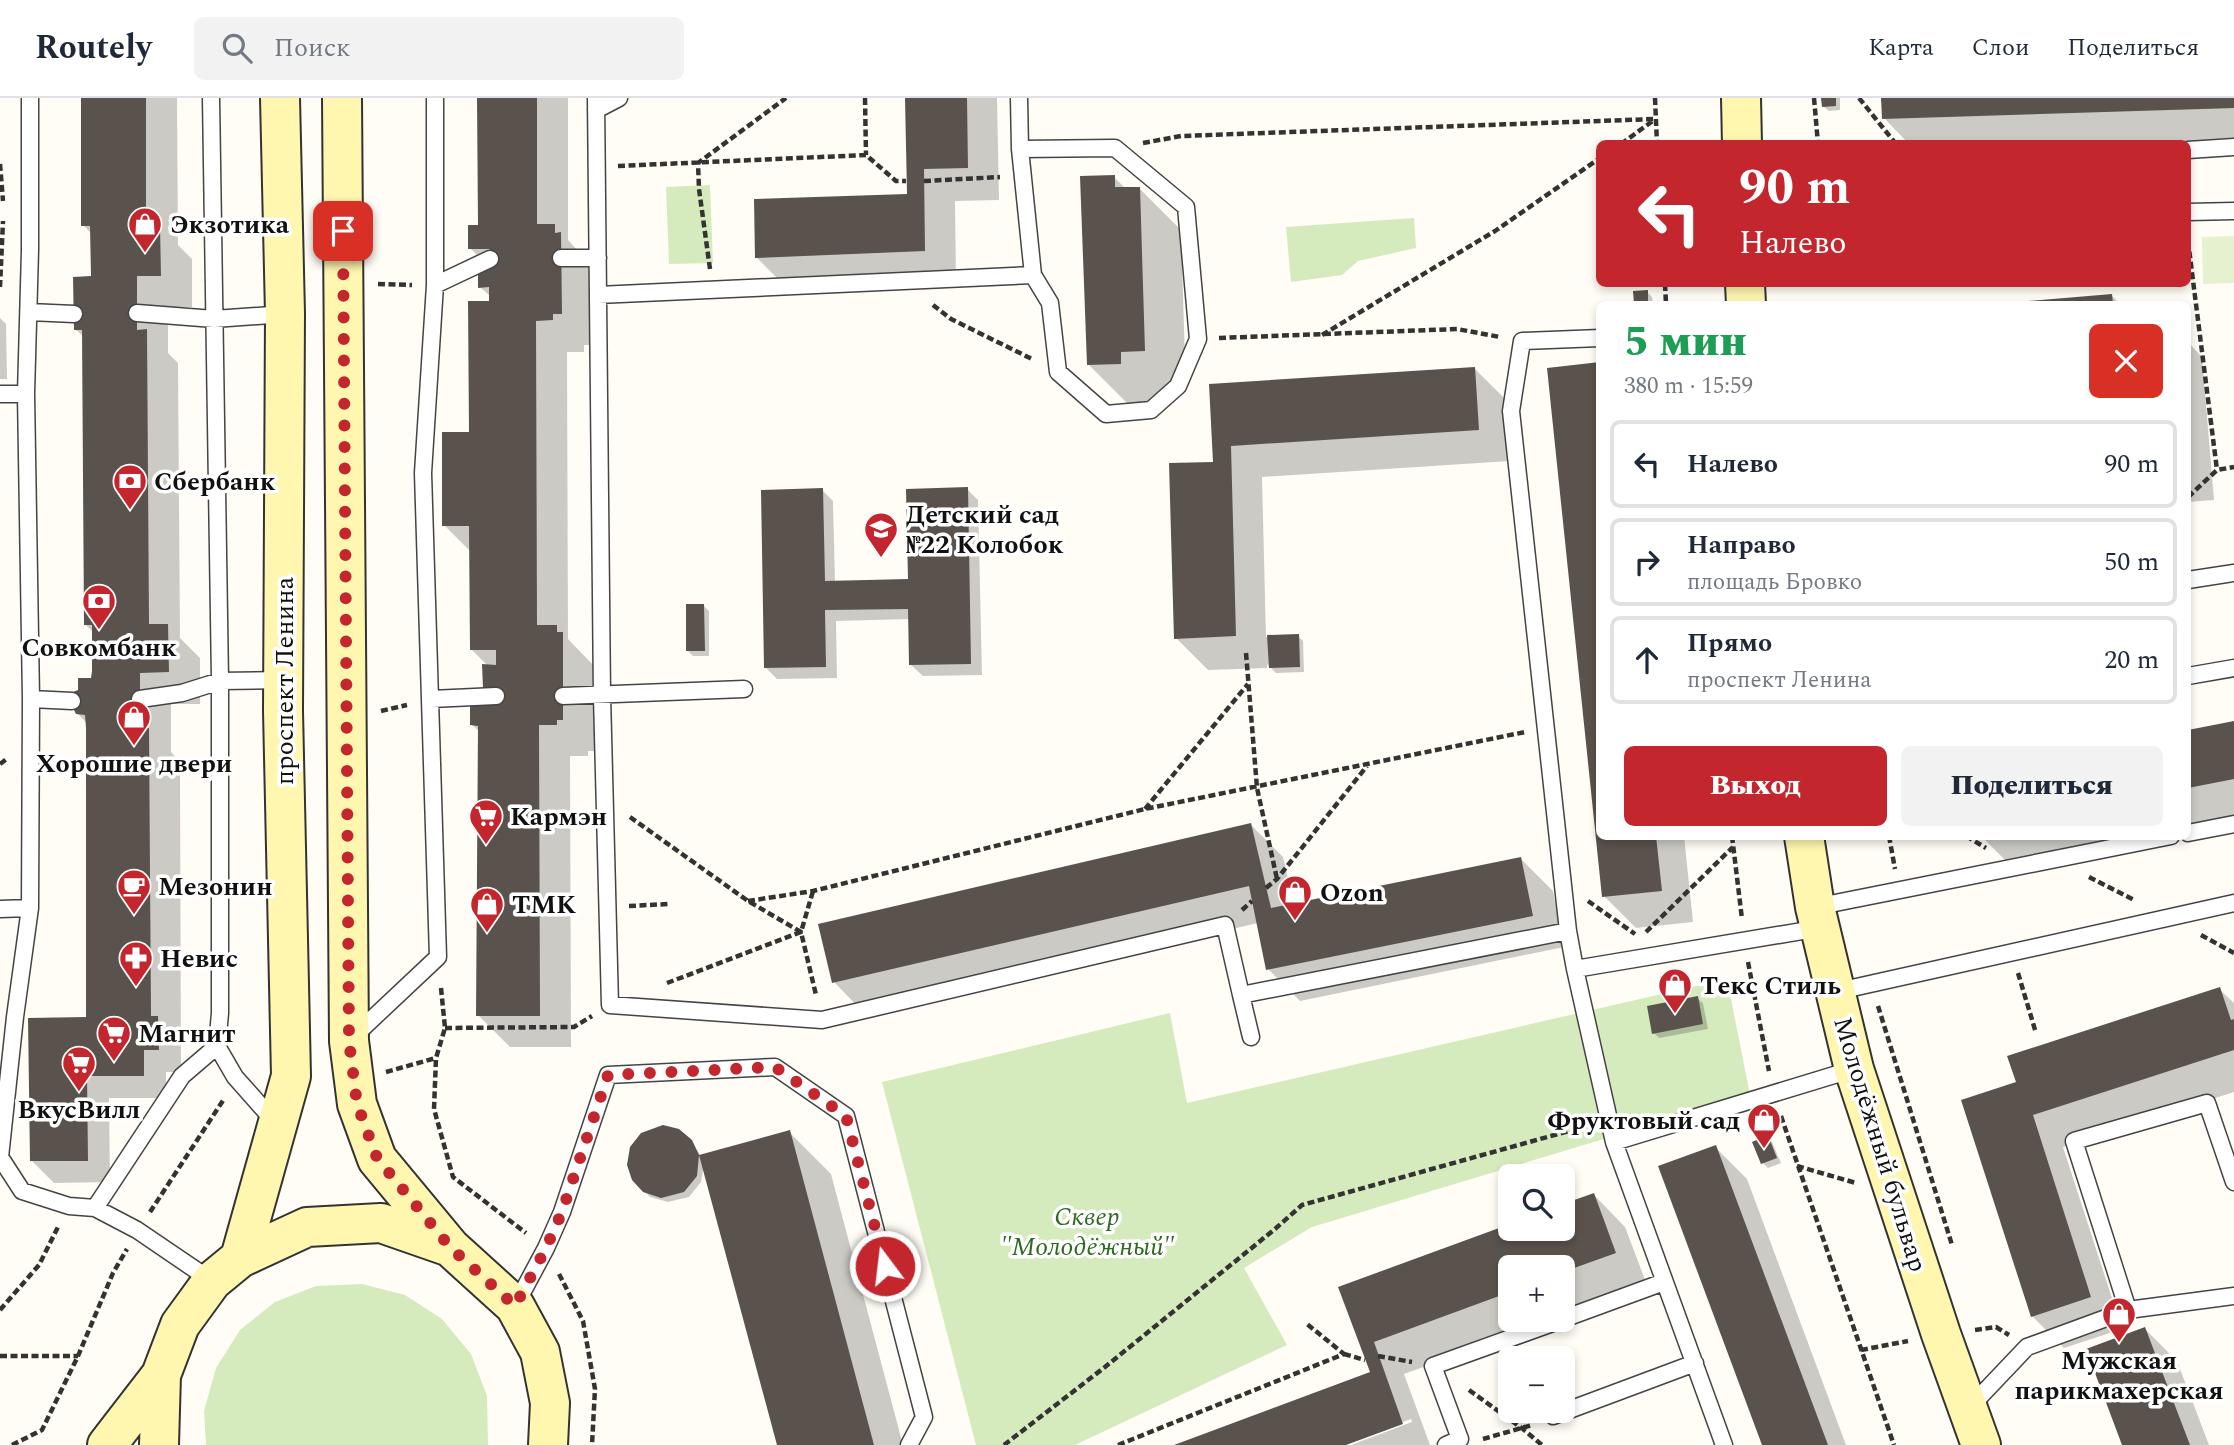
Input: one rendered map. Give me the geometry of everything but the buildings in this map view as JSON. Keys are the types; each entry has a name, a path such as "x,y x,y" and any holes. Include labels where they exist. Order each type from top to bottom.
{"street":[{"name":"проспект Ленина","path":"226,1269 278,1125 291,1076 283,680 285,314 280,98"},
{"path":"342,98 349,1041 357,1104 377,1158 450,1247 515,1306 540,1352 551,1403 548,1445"},
{"path":"1741,98 1742,140"},
{"name":"Молодёжный бульвар","path":"1805,840 1834,992 1854,1069 1981,1445"},
{"path":"107,1445 161,1375 180,1325 226,1269 307,1227 381,1223 450,1247"},
{"path":"159,1445 161,1375"}],"lane":[{"path":"30,98 26,394 31,699 30,908 0,1157 22,1191 69,1206 95,1208 137,1230 226,1269"},
{"path":"211,98 220,681 220,1013 217,1046 235,1077 278,1125"},
{"path":"349,1041 438,957 423,473 435,285 435,98"},
{"path":"619,98 596,104 602,696 610,1005 822,1020 1225,925 1251,1037"},
{"path":"1019,98 1020,149 1033,275 1050,303 1058,372 1106,414 1151,410 1178,386 1198,339 1186,207 1115,148 1020,149"},
{"path":"2191,150 2234,147"},
{"path":"2191,212 2234,211"},
{"path":"561,258 598,258"},
{"path":"435,285 490,259"},
{"path":"598,295 1033,275"},
{"path":"29,312 74,314"},
{"path":"138,313 214,319 285,314"},
{"path":"1596,338 1522,341 1511,411 1568,931 1614,1142 1724,1445"},
{"path":"0,394 26,394"},
{"path":"2191,580 2234,573"},
{"path":"2191,675 2234,668"},
{"path":"140,699 181,693 220,681 283,680"},
{"path":"563,696 744,688"},
{"path":"432,699 496,696"},
{"path":"31,699 72,701"},
{"path":"2191,832 2234,824"},
{"path":"1575,969 1745,940 1901,890 2151,840"},
{"path":"1834,992 2234,903"},
{"path":"0,909 30,908"},
{"path":"1241,995 1568,931"},
{"path":"95,1208 182,1076 217,1046"},
{"path":"515,1306 562,1212 608,1075 775,1067 846,1116 924,1417 909,1445"},
{"path":"1614,1142 1854,1069"},
{"path":"2128,1310 2074,1141 2207,1103 2234,1182"},
{"path":"1575,1314 1664,1282"},
{"path":"1968,1409 2027,1347 2128,1310 2234,1296"},
{"path":"1453,1442 1433,1366 1526,1332"},
{"path":"1575,1408 1695,1363"}],"path":[{"path":"698,163 786,98"},
{"path":"866,98 866,155"},
{"path":"1655,98 1657,140"},
{"path":"1814,98 1818,140"},
{"path":"1859,98 1893,140"},
{"path":"1626,140 1655,119"},
{"path":"1115,148 1181,136 1655,119"},
{"path":"596,167 866,155 896,181 906,181"},
{"path":"1322,335 1495,231 1596,161"},
{"path":"698,163 699,189 710,259 711,290"},
{"path":"924,181 1023,176"},
{"path":"0,287 3,220"},
{"path":"2191,265 2217,470"},
{"path":"902,281 951,319 1058,372"},
{"path":"1198,339 1457,329 1522,341"},
{"path":"2191,494 2217,470 2234,467"},
{"path":"1246,653 1257,788 1277,879"},
{"path":"1145,809 1249,684"},
{"path":"748,901 813,891 1145,809 1546,728"},
{"path":"1266,888 1277,879 1367,766"},
{"path":"604,799 748,901 801,932"},
{"path":"1732,840 1754,1000 1774,1092 1894,1445"},
{"path":"1890,840 1901,890"},
{"path":"1564,884 1640,938 1733,846"},
{"path":"813,891 801,932 822,1020"},
{"path":"607,907 668,904"},
{"path":"661,986 801,932"},
{"path":"2011,952 2036,1033"},
{"path":"438,957 445,1028 436,1058 434,1109 453,1177 546,1248 583,1321 595,1389 592,1445"},
{"path":"1871,983 1954,1250"},
{"path":"445,1028 574,1027 610,1005"},
{"path":"12,1445 42,1430 78,1356 113,1273 137,1230 220,1106 235,1077"},
{"path":"1004,1445 1105,1367 1302,1205 1608,1120"},
{"path":"1797,1166 1895,1194"},
{"path":"0,1310 39,1265 69,1206"},
{"path":"1307,1324 1344,1354 1365,1360"},
{"path":"1118,1445 1344,1354"},
{"path":"0,1356 78,1356"},
{"path":"1378,1356 1433,1366 1542,1445"},
{"path":"1453,1442 1487,1439 1537,1423"}],"green space":[{"path":"710,185 713,263 669,264 666,187"},
{"path":"1414,218 1416,248 1358,261 1342,275 1291,282 1286,227"},
{"path":"2234,236 2234,283 2203,284 2202,237"},
{"name":"Сквер \"Молодёжный\"","path":"1727,979 1750,1095 1521,1164 1498,1164 1498,1171 1312,1227 1244,1268 1287,1345 1075,1445 976,1445 882,1082 1170,1013 1187,1103"},
{"path":"362,1284 405,1295 442,1319 471,1354 487,1396 488,1445 206,1445 204,1411 216,1368 240,1330 275,1302 316,1286"}],"place":[{"name":"Экзотика","path":"145,254"},
{"name":"Сбербанк","path":"130,511"},
{"name":"Детский сад №22 Колобок","path":"881,559"},
{"name":"Совкомбанк","path":"99,631"},
{"name":"Хорошие двери","path":"134,747"},
{"name":"Кармэн","path":"486,846"},
{"name":"Мезонин","path":"134,916"},
{"name":"Ozon","path":"1295,922"},
{"name":"ТМК","path":"487,934"},
{"name":"Невис","path":"136,988"},
{"name":"Текс Стиль","path":"1675,1015"},
{"name":"Магнит","path":"114,1063"},
{"name":"ВкусВилл","path":"79,1093"},
{"name":"Фруктовый сад","path":"1764,1150"},
{"name":"Мужская парикмахерская","path":"2119,1344"}],"route":[{"path":"343,231 349,1041 357,1104 377,1158 450,1247 515,1306 562,1212 608,1075 775,1067 846,1116 885,1266"}]}
